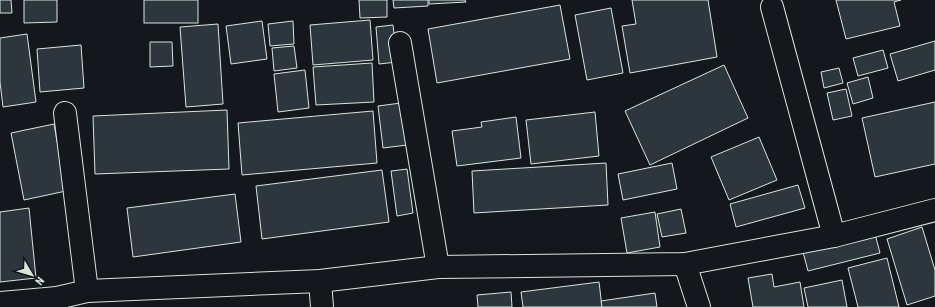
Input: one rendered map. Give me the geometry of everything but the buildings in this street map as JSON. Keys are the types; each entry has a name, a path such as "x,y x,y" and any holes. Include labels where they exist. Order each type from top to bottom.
{"street":[{"path":"772,7 834,236"},
{"path":"400,44 438,267"},
{"path":"65,114 87,291"},
{"path":"0,303 57,302 87,291 320,281 438,267 685,264 834,236 935,210"},
{"path":"685,264 698,307"},
{"path":"320,281 322,307"}]}
